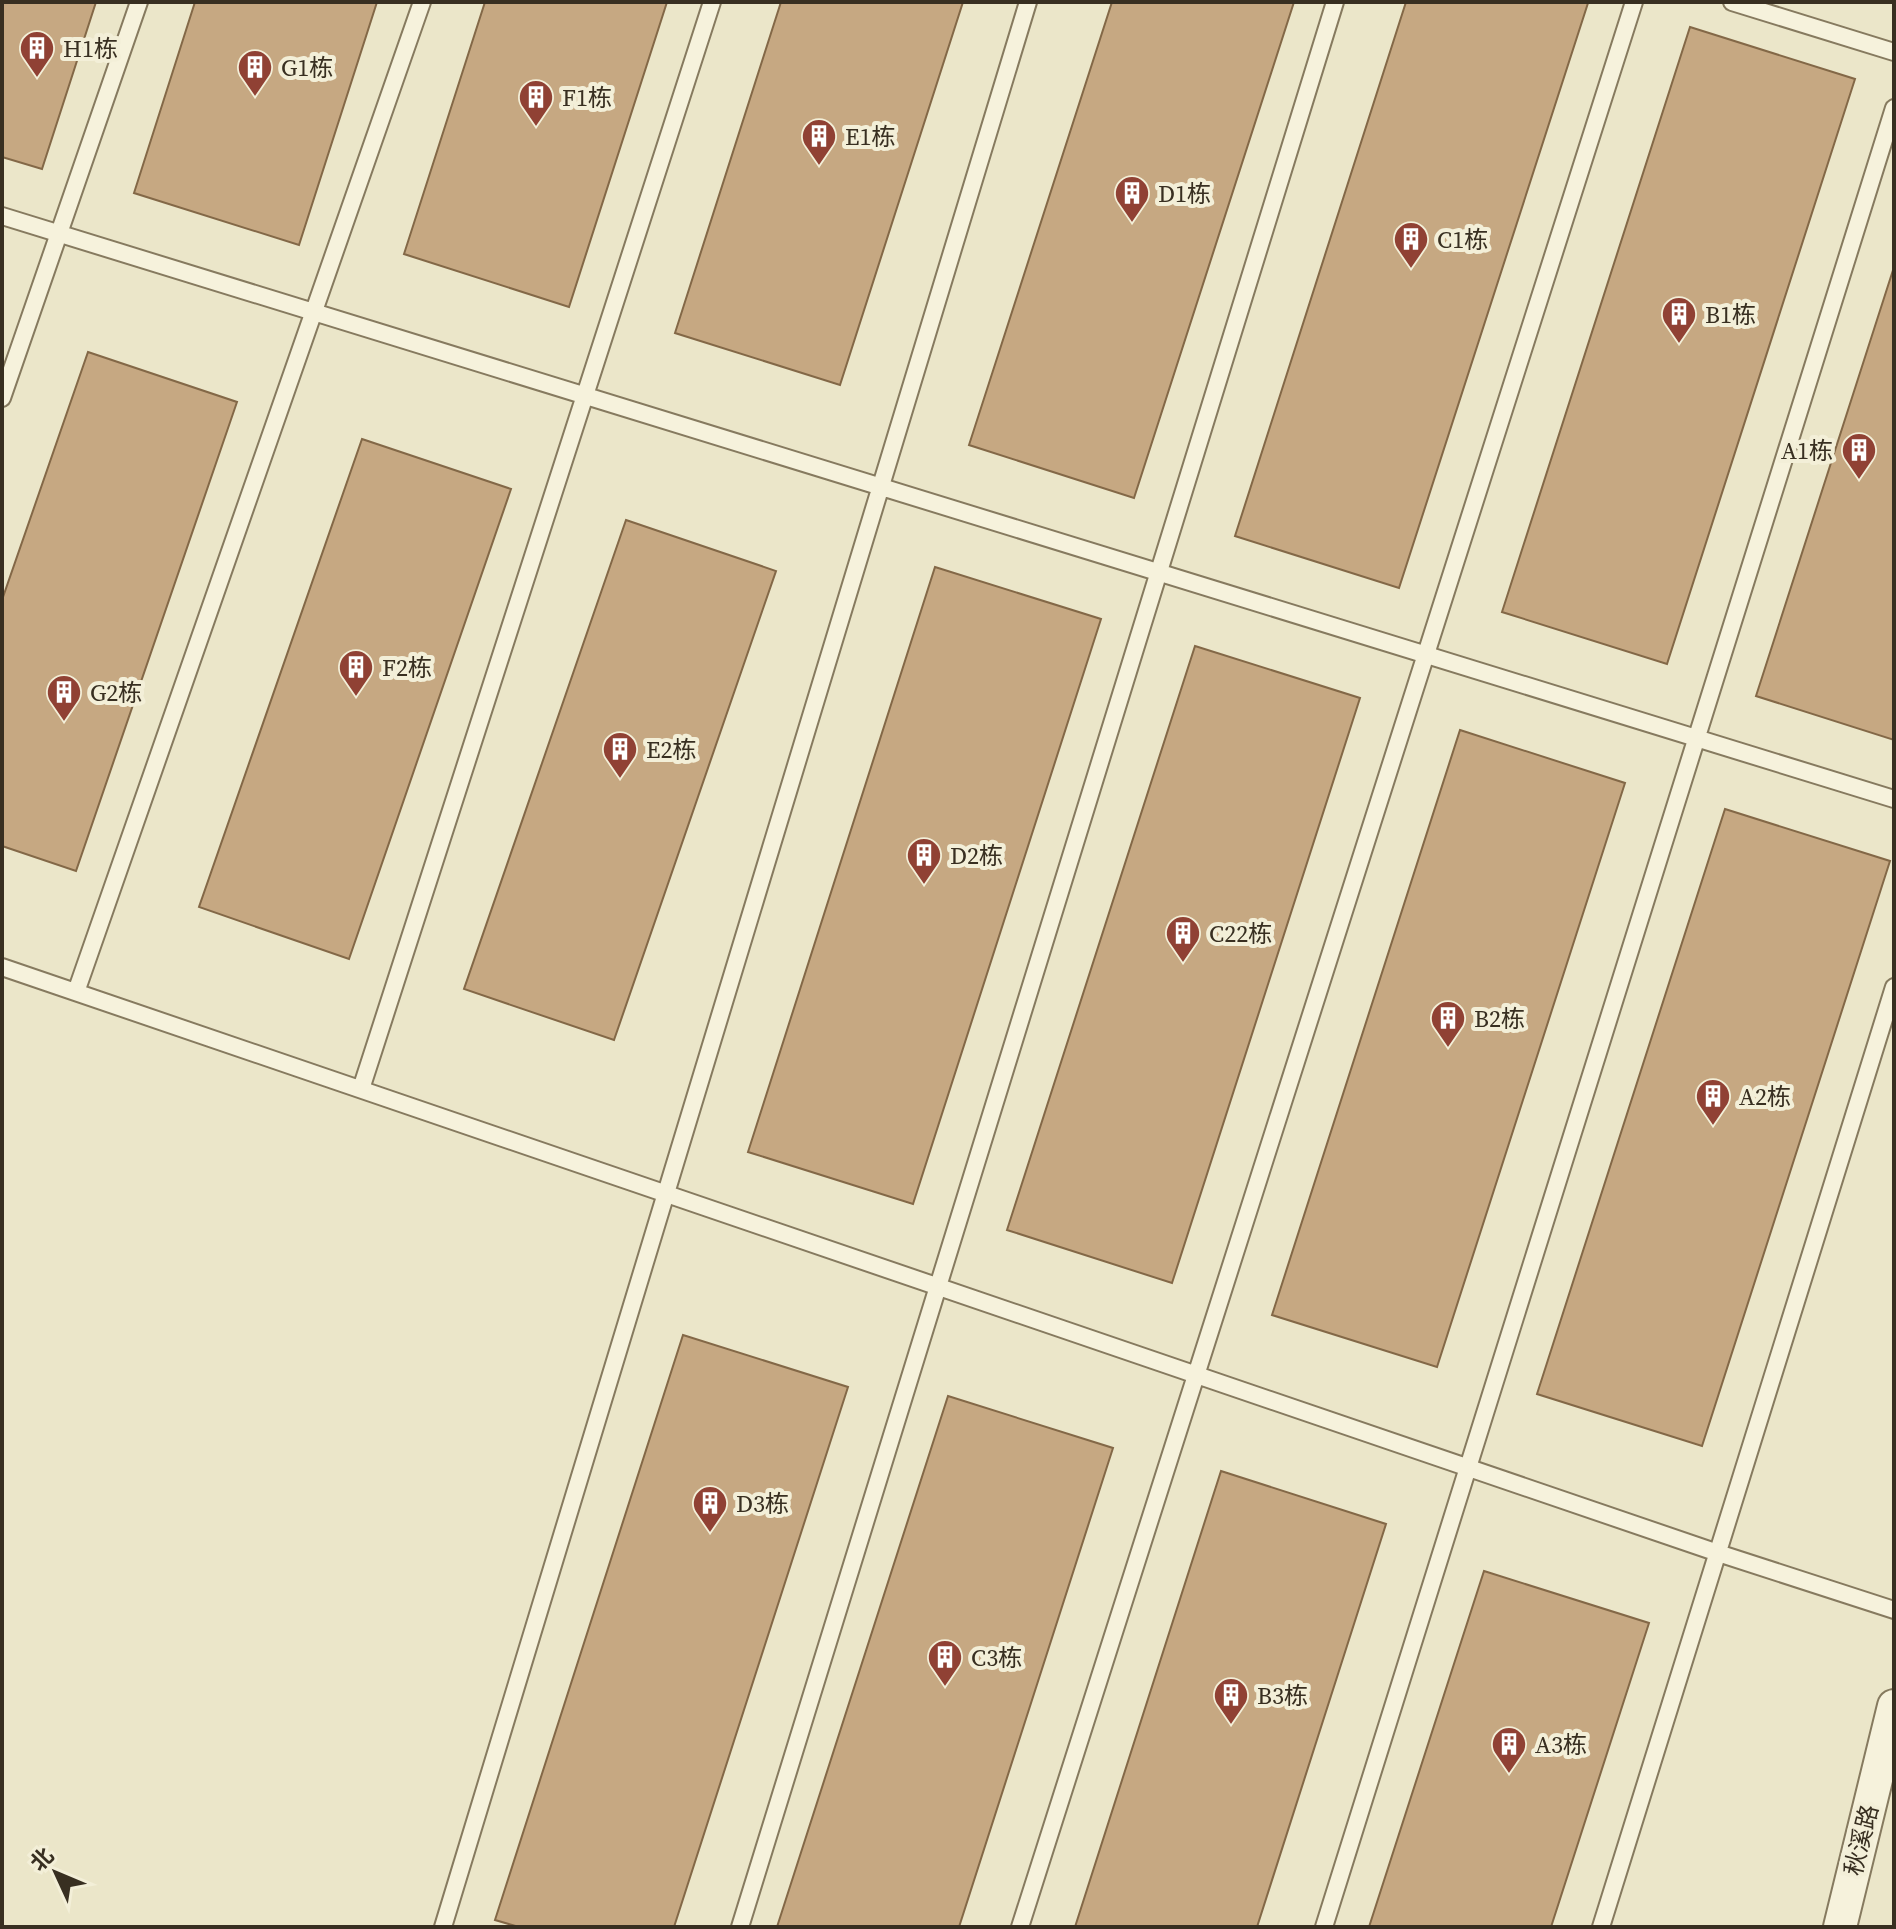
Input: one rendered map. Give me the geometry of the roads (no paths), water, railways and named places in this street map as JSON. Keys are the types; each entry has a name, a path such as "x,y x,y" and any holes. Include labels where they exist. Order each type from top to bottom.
{"street":[{"name":"秋溪路","path":"1840,1927 1894,1706"}],"lane":[{"path":"2,398 139,2"},
{"path":"76,992 422,2"},
{"path":"361,1089 712,2"},
{"path":"443,1927 1028,2"},
{"path":"740,1927 1335,2"},
{"path":"1020,1927 1634,2"},
{"path":"1732,2 1894,52"},
{"path":"1324,1927 1894,108"},
{"path":"2,216 1894,799"},
{"path":"2,967 1718,1553 1894,1610"},
{"path":"1601,1927 1894,987"}],"place":[{"name":"H1栋","path":"37,79"},
{"name":"G1栋","path":"255,98"},
{"name":"F1栋","path":"536,128"},
{"name":"E1栋","path":"819,167"},
{"name":"D1栋","path":"1132,224"},
{"name":"C1栋","path":"1411,270"},
{"name":"B1栋","path":"1679,345"},
{"name":"A1栋","path":"1859,481"},
{"name":"F2栋","path":"356,698"},
{"name":"G2栋","path":"64,723"},
{"name":"E2栋","path":"620,780"},
{"name":"D2栋","path":"924,886"},
{"name":"C22栋","path":"1183,964"},
{"name":"B2栋","path":"1448,1049"},
{"name":"A2栋","path":"1713,1127"},
{"name":"D3栋","path":"710,1534"},
{"name":"C3栋","path":"945,1688"},
{"name":"B3栋","path":"1231,1726"},
{"name":"A3栋","path":"1509,1775"}]}
